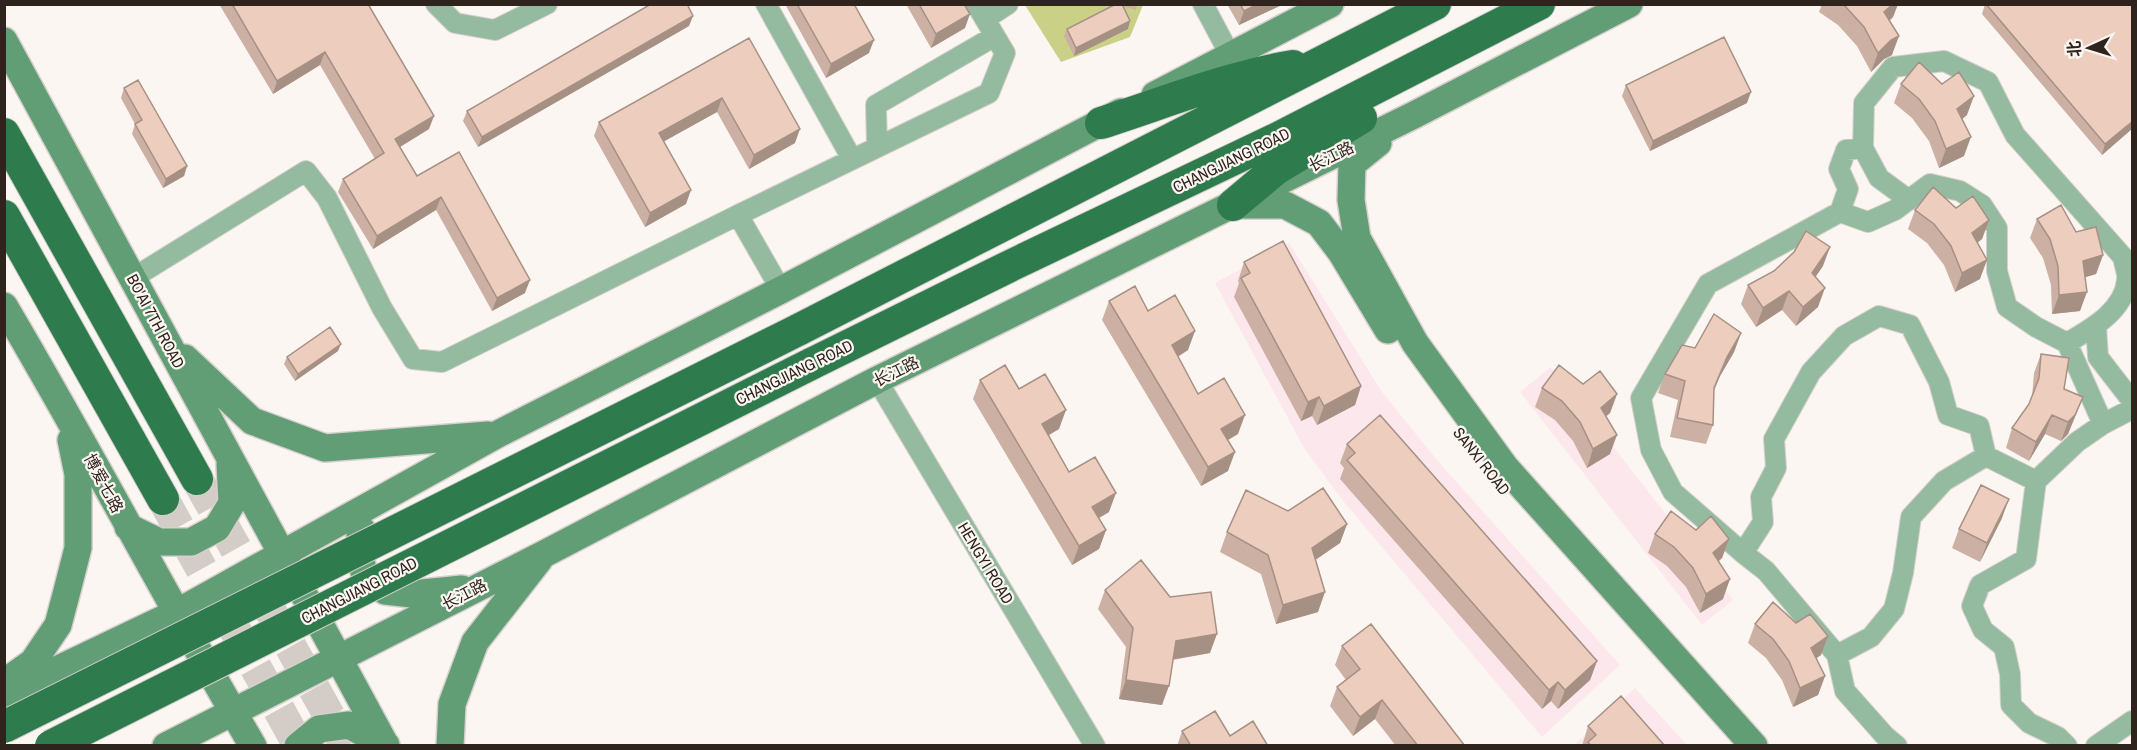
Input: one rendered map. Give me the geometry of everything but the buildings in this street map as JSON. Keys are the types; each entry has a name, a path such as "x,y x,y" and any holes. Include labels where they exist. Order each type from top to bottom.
{"highway":[{"path":"4,727 798,330 1435,4"},
{"name":"CHANGJIANG ROAD","path":"51,746 811,363 1278,138 1539,4"},
{"path":"1233,205 1276,169 1342,128 1390,103 1434,74 1455,48"},
{"path":"1101,123 1209,87 1269,70 1329,59"},
{"path":"4,134 197,479"},
{"path":"4,216 163,499"}],"main road":[{"path":"4,695 176,614 498,434 781,290 1330,4"},
{"name":"长江路","path":"166,746 544,554 877,380 1414,115 1629,4"},
{"name":"BO'AI 7TH ROAD","path":"4,41 386,745"},
{"name":"SANXI ROAD","path":"1414,115 1352,164 1351,200 1357,238 1415,343 1505,468 1754,746"},
{"name":"SANXI ROAD","path":"1233,205 1285,205 1319,223 1341,252 1402,354 1494,479 1732,746"},
{"name":"博爱七路","path":"4,306 63,406 128,528 252,746"},
{"path":"167,341 252,421 326,448 498,434"},
{"path":"4,683 33,662 58,625 78,548 78,474 63,406"},
{"path":"128,528 159,542 191,542 217,528 232,503 230,458"},
{"path":"430,473 360,532 361,562 365,575 385,591 412,594 477,588"},
{"path":"450,746 452,704 475,642 544,554"},
{"path":"298,746 318,729 349,725 386,745"}],"street":[{"path":"436,4 455,23 495,30 547,4"},
{"path":"766,4 852,159"},
{"path":"133,278 306,171 327,198 382,309 413,359 442,362 877,146 989,93 1005,53 980,12 1008,4"},
{"path":"1203,4 1230,55"},
{"path":"877,146 876,105 995,36"},
{"path":"1909,200 1879,178 1863,148 1864,103 1893,67 1944,61 1988,82 2014,135 2123,257 2127,280 2121,300 2096,326 2067,343"},
{"path":"1863,148 1846,150 1839,169 1848,189 1840,212 1708,284 1641,398 1652,450 1673,492 1766,571 1837,655 1845,691 1885,736 1897,746"},
{"path":"1840,212 1868,222 1895,210 1930,184 1960,191 1982,205 1997,228 1997,271 2007,306 2036,327 2067,343 2103,424"},
{"path":"738,215 781,290"},
{"path":"1743,553 1763,522 1761,497 1776,468 1774,439 1811,372 1844,336 1879,316 1910,325 1939,382 1948,415 1979,426 1986,456"},
{"path":"2096,326 2098,357 2133,401"},
{"name":"HENGYI ROAD","path":"877,380 1095,746"},
{"path":"2067,746 2058,737 2029,723 2011,705 2010,674 2004,648 1983,630 1972,606 1980,585 2025,559 2036,481 2076,442 2103,424 2133,409"},
{"path":"1986,456 2036,481"},
{"path":"1837,655 1871,637 1894,609 1903,573 1911,517 1944,481 1986,456"},
{"path":"2096,746 2133,721"}],"shaded area":[{"path":"1289,243 1382,392 1437,460 1620,665 1542,737 1344,502 1304,448 1215,283"},
{"path":"1551,367 1733,600 1702,625 1520,392"},
{"path":"1635,688 1687,745 1573,746"}],"green space":[{"path":"1025,5 1143,5 1130,37 1061,62"}],"tunnel":[{"path":"197,479 346,746"},
{"path":"163,499 299,746"}]}
